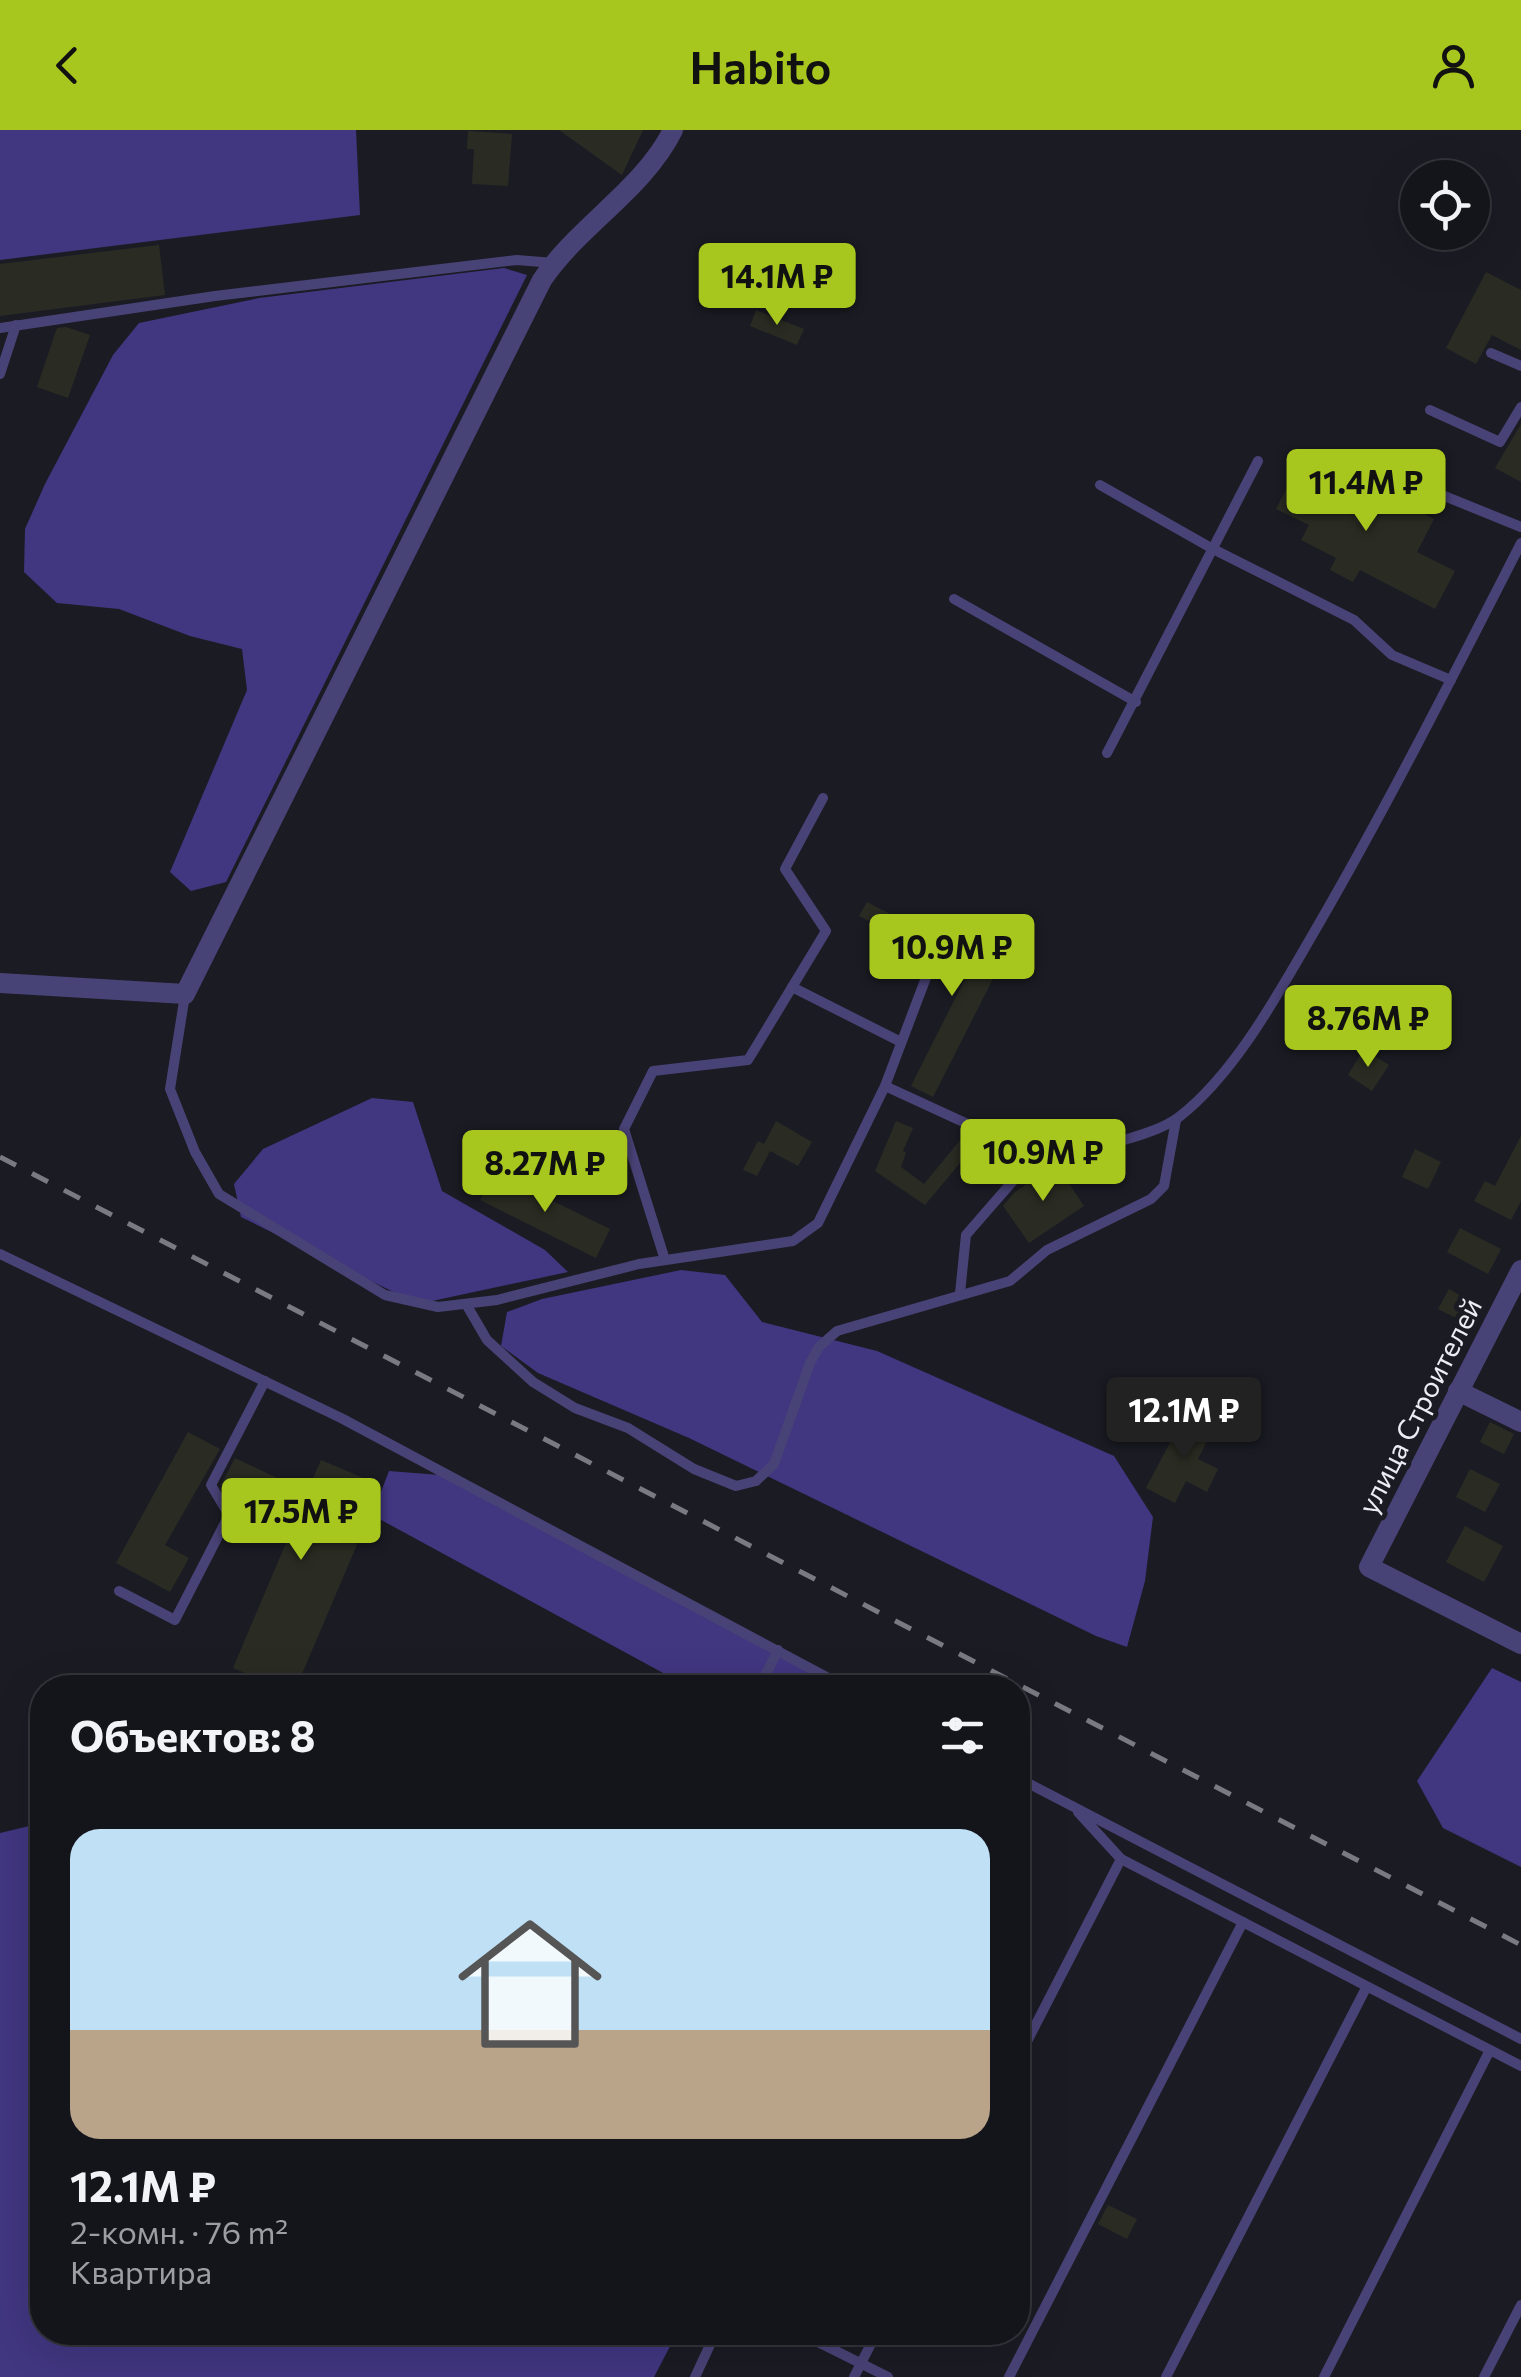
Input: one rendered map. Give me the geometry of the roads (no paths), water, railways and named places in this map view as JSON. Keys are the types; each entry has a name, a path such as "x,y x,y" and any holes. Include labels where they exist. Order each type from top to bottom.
{"street":[{"path":"0,983 184,994 542,280 554,263 624,194 664,148 673,130"},
{"name":"улица Строителей","path":"1521,1270 1369,1566 1521,1644"},
{"path":"1458,1391 1521,1422"}],"lane":[{"path":"0,328 214,296 518,260 554,263"},
{"path":"0,374 16,325"},
{"path":"1491,353 1521,366"},
{"path":"1430,410 1500,442 1521,407"},
{"path":"1343,455 1521,527"},
{"path":"1107,754 1258,461"},
{"path":"1100,486 1354,620 1392,655 1450,680"},
{"path":"960,1293 966,1235 1033,1158 1120,1140 1176,1120 1211,1086 1271,1006 1369,836 1521,543"},
{"path":"954,599 1136,702"},
{"path":"665,1260 624,1129 653,1072 748,1060 826,931 785,868 823,798"},
{"path":"184,994 170,1089 195,1152 219,1194 385,1296 438,1308 497,1300 665,1260 793,1241 818,1224 885,1086 927,976"},
{"path":"792,987 902,1042"},
{"path":"885,1086 1033,1158"},
{"path":"466,1304 486,1340 534,1382 575,1408 628,1428 694,1469 736,1486 756,1481 774,1464 810,1363 819,1347 837,1330 1010,1281 1047,1250 1151,1199 1164,1186 1176,1120"},
{"path":"0,1254 437,1468 823,1675"},
{"path":"119,1590 175,1620 229,1515 210,1485 265,1381"},
{"path":"766,1675 778,1650"},
{"path":"1030,1784 1521,2039"},
{"path":"1072,1806 1121,1859 1521,2066"},
{"path":"1030,2036 1121,1859"},
{"path":"1030,2336 1242,1922"},
{"path":"1166,2377 1366,1988"},
{"path":"1324,2377 1490,2050"},
{"path":"1484,2377 1521,2305"},
{"path":"695,2377 710,2345"},
{"path":"824,2345 888,2377"},
{"path":"854,2377 870,2345"},
{"path":"1009,2377 1025,2345"}],"railway":[{"path":"0,1157 1000,1675"},
{"path":"1030,1691 1521,1945"}]}
